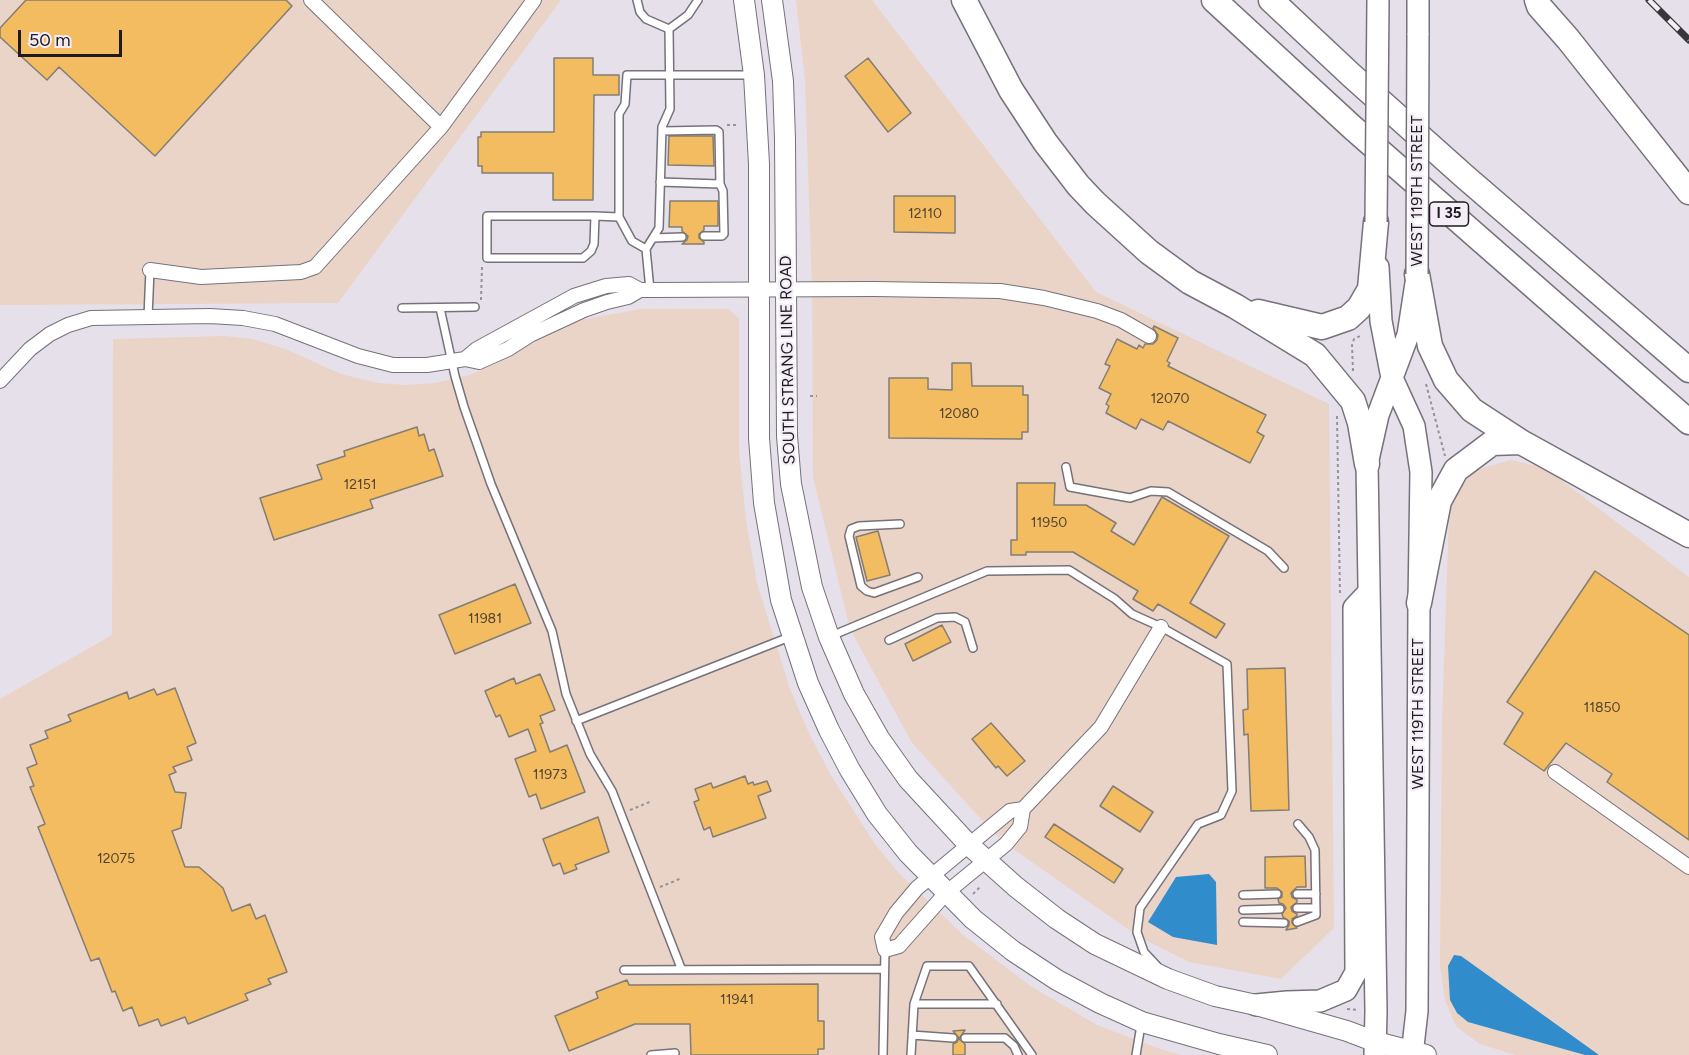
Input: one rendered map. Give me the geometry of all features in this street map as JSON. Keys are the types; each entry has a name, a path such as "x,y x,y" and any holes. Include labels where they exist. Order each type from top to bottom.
{"highway":[{"path":"964,0 1011,90 1045,142 1078,185 1149,252 1190,282 1235,306 1315,355 1353,401 1360,423 1367,465"},
{"name":"I 35","path":"1214,0 1405,175 1689,422"},
{"name":"I 35","path":"1271,0 1464,176 1689,370"},
{"path":"1534,2 1568,39 1689,192"},
{"path":"1235,306 1322,327 1348,318 1359,308 1370,290 1376,222"},
{"path":"1417,274 1430,346 1446,380 1472,410 1521,442 1689,535"},
{"path":"1419,603 1439,501 1456,470 1492,443 1521,442"}],"main road":[{"name":"SOUTH STRANG LINE ROAD","path":"744,0 754,75 759,164 759,438 764,504 782,600 792,636 808,683 829,730 877,814 930,878 1013,951 1057,980 1142,1022 1208,1042 1267,1055"},
{"name":"SOUTH STRANG LINE ROAD","path":"772,0 783,81 787,436 791,484 812,587 829,637 854,694 879,738 908,779 969,845 1016,887 1095,944 1168,979 1215,996 1256,1005 1347,1031 1376,1049 1416,1054"},
{"name":"WEST 119TH STREET","path":"1378,0 1376,222 1381,321 1392,378 1414,426 1421,472 1416,1054"},
{"name":"WEST 119TH STREET","path":"1376,1049 1367,465 1378,415 1408,335 1417,274 1418,0"},
{"path":"1256,1005 1320,1001 1346,990 1356,972 1354,608 1369,592"}],"street":[{"path":"311,0 441,127"},
{"path":"150,270 201,277 301,272 315,267 441,127 534,0"},
{"path":"0,381 30,349 50,334 68,325 91,318 243,318 275,324 358,356 393,365 427,365 458,360 574,296 606,286 629,284 645,290 1000,291 1044,298 1097,311 1121,320 1149,336"},
{"path":"1023,809 1010,811 917,888 896,913 882,937 885,950 898,946 946,893 1006,844 1020,827 1023,809 1101,727 1161,627"},
{"path":"1555,772 1689,867"}],"lane":[{"path":"637,0 640,12 646,19 669,29"},
{"path":"669,29 688,15 698,0"},
{"path":"645,290 646,249 659,228 662,131 670,109 669,29"},
{"path":"646,249 632,241 619,217 619,114 625,104 627,75 754,75"},
{"path":"662,131 716,130 719,132 724,234 704,237"},
{"path":"660,182 720,184"},
{"path":"596,216 594,244 591,251 583,258 487,258 487,216 596,216 619,217"},
{"path":"653,238 682,237"},
{"path":"148,317 150,270"},
{"path":"402,308 475,307"},
{"path":"440,308 458,360 464,407 491,484 552,631 566,694 590,754 612,792 681,968"},
{"path":"1066,467 1070,487 1130,498 1151,491 1168,492 1268,551 1284,568"},
{"path":"900,524 860,526 851,529 849,536 861,586 874,593 918,577"},
{"path":"829,637 987,571 1069,570 1106,593 1132,614 1161,627 1227,664 1232,791 1221,815 1198,824 1140,908 1137,932 1144,952 1168,979"},
{"path":"889,640 937,618 955,617 965,622 973,648"},
{"path":"576,720 792,636"},
{"path":"1297,922 1316,915 1315,850 1309,837 1298,824"},
{"path":"1243,895 1277,894"},
{"path":"1297,894 1316,894"},
{"path":"1297,908 1316,908"},
{"path":"1243,910 1280,909"},
{"path":"1243,922 1284,923"},
{"path":"883,1055 885,950"},
{"path":"912,1055 914,1004 927,966 969,966 1032,1055"},
{"path":"624,970 883,969"},
{"path":"914,1004 997,1004"},
{"path":"1136,1055 1142,1022"},
{"path":"912,1035 953,1038"},
{"path":"965,1038 1005,1038 1014,1046 1018,1055"},
{"path":"651,1055 675,1053"}],"path":[{"path":"719,132 724,125 745,125"},
{"path":"481,271 481,287"},
{"path":"1352,374 1354,368 1352,345 1354,339 1360,336"},
{"path":"1426,384 1439,438 1449,464"},
{"path":"810,396 817,396"},
{"path":"621,814 652,801"},
{"path":"651,890 682,878"},
{"path":"973,894 981,886"},
{"path":"1347,1004 1347,1009 1359,1010"}],"shaded area":[{"path":"0,0 561,0 338,303 0,305"},
{"path":"796,0 872,0 1096,292 1329,404 1334,928 1281,979 1189,962 1139,937 1006,844 912,743 850,629 813,477 812,289 805,80"},
{"path":"640,309 728,309 739,318 739,451 746,520 757,583 790,689 809,733 830,774 875,844 898,872 963,935 1032,987 1097,1025 1181,1055 0,1055 0,699 112,635 113,339 225,336 253,339 288,350 341,374 378,383 406,385 435,383 469,375 496,364 557,329 581,320"},
{"path":"1511,460 1545,468 1689,577 1689,1055 1515,1055 1480,1044 1466,1034 1456,1026 1445,1001 1440,965 1442,720 1449,514 1455,495 1475,470"}],"water":[{"path":"1209,874 1216,882 1217,945 1173,937 1148,922 1176,877"},
{"path":"1454,955 1461,956 1599,1055 1585,1055 1468,1022 1457,1013 1450,1000 1448,966"}],"building":[{"path":"26,0 286,0 292,6 155,156 59,67 47,80 0,37 0,28"},
{"path":"554,58 593,58 593,75 619,75 619,95 594,95 593,200 553,200 553,173 482,173 482,166 478,166 478,137 481,137 481,132 554,132"},
{"path":"868,58 911,113 888,132 845,76"},
{"path":"669,136 713,136 714,166 668,165"},
{"path":"894,196 955,196 955,233 894,232"},
{"path":"670,201 718,201 718,226 704,226 704,230 699,234 704,244 682,244 688,236 682,231 682,227 669,227"},
{"path":"1154,326 1178,338 1167,361 1170,363 1168,366 1266,415 1257,432 1264,436 1250,463 1168,421 1163,430 1141,419 1136,429 1106,413 1109,406 1106,404 1111,394 1099,388 1110,366 1105,364 1117,339 1137,349 1139,345 1143,348 1145,344 1153,344 1157,340 1158,335"},
{"path":"952,363 971,363 972,386 1023,386 1023,395 1028,395 1028,432 1022,432 1022,439 889,438 889,378 928,378 928,389 952,390"},
{"path":"417,427 419,436 424,434 429,451 434,449 443,476 370,500 373,508 274,540 260,498 322,479 317,465 345,456 344,451"},
{"path":"1017,483 1055,483 1054,505 1086,505 1116,523 1111,531 1134,545 1162,497 1229,536 1190,603 1225,624 1216,638 1158,604 1153,611 1133,599 1138,591 1073,552 1026,552 1026,555 1011,555 1011,540 1017,540"},
{"path":"878,531 890,575 867,581 856,537"},
{"path":"1595,571 1689,635 1689,840 1607,782 1612,774 1566,743 1544,771 1504,744 1523,713 1507,702"},
{"path":"515,584 531,623 455,654 439,615"},
{"path":"942,625 951,642 913,661 905,644"},
{"path":"1285,668 1289,810 1251,811 1248,734 1244,735 1243,710 1248,709 1247,669"},
{"path":"540,674 555,710 540,716 543,723 540,724 550,752 567,745 585,792 541,809 536,794 529,797 515,759 536,751 528,729 509,737 500,715 496,717 485,691 514,678 516,684"},
{"path":"175,688 196,743 187,747 192,760 173,767 176,772 169,775 175,792 186,793 181,828 172,831 185,867 199,867 223,888 232,911 250,904 256,919 265,915 287,972 268,979 271,984 245,994 248,1000 188,1024 185,1017 161,1026 158,1019 139,1026 132,1007 123,1011 115,991 112,992 99,958 91,961 38,827 45,824 30,787 34,786 27,768 37,764 30,745 48,738 45,731 71,721 68,715 127,692 129,699 154,689 157,695"},
{"path":"991,723 1025,761 1007,776 998,766 996,768 972,739"},
{"path":"745,776 748,784 753,782 754,785 767,781 771,791 758,796 766,818 713,837 710,827 704,830 694,802 699,800 695,789 711,783 713,788"},
{"path":"1113,786 1153,812 1140,832 1100,806"},
{"path":"598,817 609,852 575,865 577,869 564,874 560,863 553,866 543,839"},
{"path":"1054,824 1123,869 1114,883 1045,837"},
{"path":"1305,856 1306,887 1297,887 1291,893 1292,897 1297,900 1291,907 1292,911 1297,914 1292,919 1292,923 1297,928 1286,930 1289,921 1282,914 1286,908 1279,903 1278,899 1282,897 1282,892 1277,888 1265,888 1265,857"},
{"path":"627,980 629,985 818,984 818,1021 824,1021 824,1049 818,1049 818,1055 691,1055 690,1024 635,1024 569,1051 555,1016 598,998 596,992"},
{"path":"965,1030 959,1039 965,1044 965,1055 953,1055 953,1044 959,1038 953,1031"}],"railway":[{"path":"1649,0 1689,40"}]}
